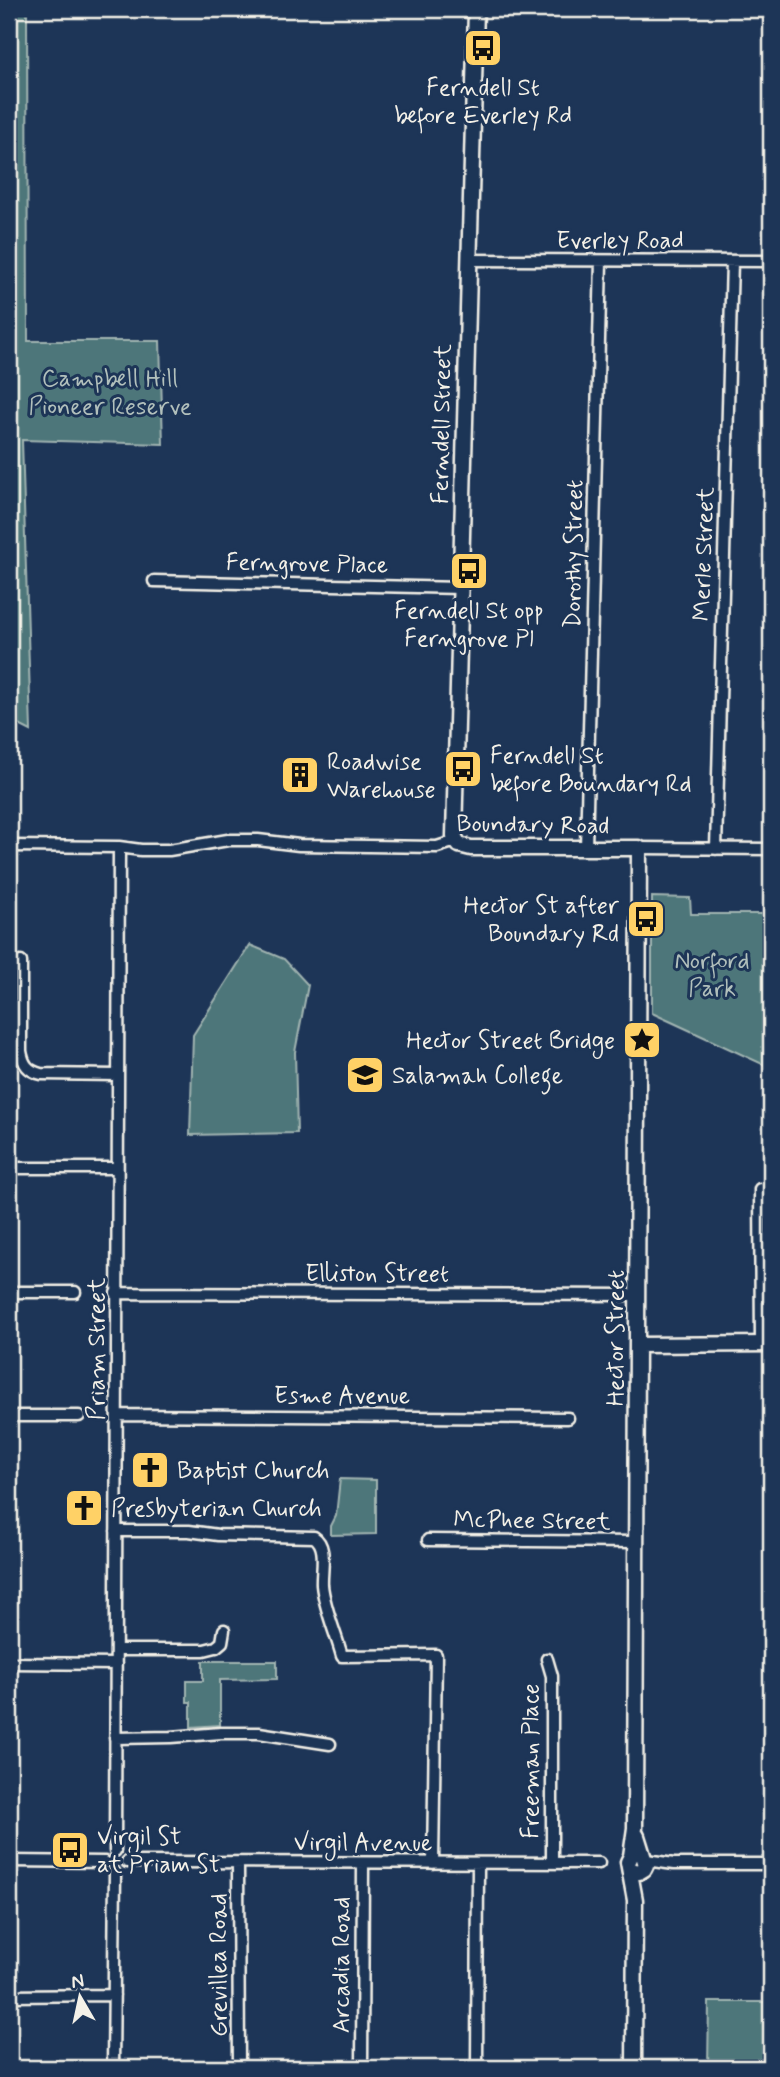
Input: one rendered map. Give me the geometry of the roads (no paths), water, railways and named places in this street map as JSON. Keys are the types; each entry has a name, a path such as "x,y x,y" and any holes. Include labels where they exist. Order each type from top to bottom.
{"main road":[{"name":"Ferndell Street","path":"456,841 454,828 476,9"},
{"name":"Boundary Road","path":"456,841 471,848 639,848"},
{"name":"Hector Street","path":"634,2068 635,1900 639,1864 635,1828 639,848"},
{"path":"638,1345 766,1344"}],"street":[{"name":"Everley Road","path":"468,260 771,261"},
{"name":"Dorothy Street","path":"586,848 601,261"},
{"name":"Merle Street","path":"716,849 732,261"},
{"name":"Ferngrove Place","path":"154,581 460,588"},
{"name":"Boundary Road","path":"9,846 169,850 228,840 258,840 299,845 438,847 456,841"},
{"name":"Priam Street","path":"115,1851 119,847"},
{"name":"Boundary Road","path":"639,848 771,849"},
{"path":"21,962 21,1051 26,1067 41,1074 118,1075"},
{"path":"9,1168 117,1168"},
{"path":"760,1189 766,1344"},
{"path":"9,1292 75,1292"},
{"name":"Elliston Street","path":"116,1293 638,1295"},
{"name":"Esme Avenue","path":"117,1415 568,1418"},
{"path":"9,1416 79,1416"},
{"path":"116,1531 189,1531 218,1535 314,1537 319,1540 322,1548 322,1587 342,1656 436,1655 433,1863"},
{"name":"McPhee Street","path":"428,1540 636,1542"},
{"path":"117,1650 209,1650 222,1642 224,1630"},
{"name":"Freeman Place","path":"547,1659 552,1676 552,1863"},
{"path":"9,1663 116,1664"},
{"path":"115,1738 171,1737 221,1732 259,1733 330,1744"},
{"path":"115,1851 125,1856 127,1862 122,1871 115,1873 107,1869 105,1862 109,1853 115,1851"},
{"path":"9,1861 105,1862"},
{"name":"Virgil Avenue","path":"127,1862 599,1863"},
{"name":"Grevillea Road","path":"238,1863 239,2068"},
{"name":"Arcadia Road","path":"362,2068 363,1863"},
{"path":"477,2068 478,1864"},
{"path":"639,1864 771,1864"},
{"path":"113,2068 115,1873"},
{"path":"9,1996 114,1995"}],"place":[{"name":"Ferndell St before Everley Rd","path":"483,48"},
{"name":"Ferndell St opp Ferngrove Pl","path":"469,571"},
{"name":"Ferndell St before Boundary Rd","path":"463,769"},
{"name":"Roadwise Warehouse","path":"300,775"},
{"name":"Hector St after Boundary Rd","path":"646,919"},
{"name":"Hector Street Bridge","path":"642,1040"},
{"name":"Salamah College","path":"365,1075"},
{"name":"Baptist Church","path":"150,1470"},
{"name":"Presbyterian Church","path":"84,1508"},
{"name":"Virgil St at Priam St","path":"70,1850"}],"park label":[{"name":"Campbell Hill Pioneer Reserve","path":"110,392"},
{"name":"Norford Park","path":"712,974"}]}
